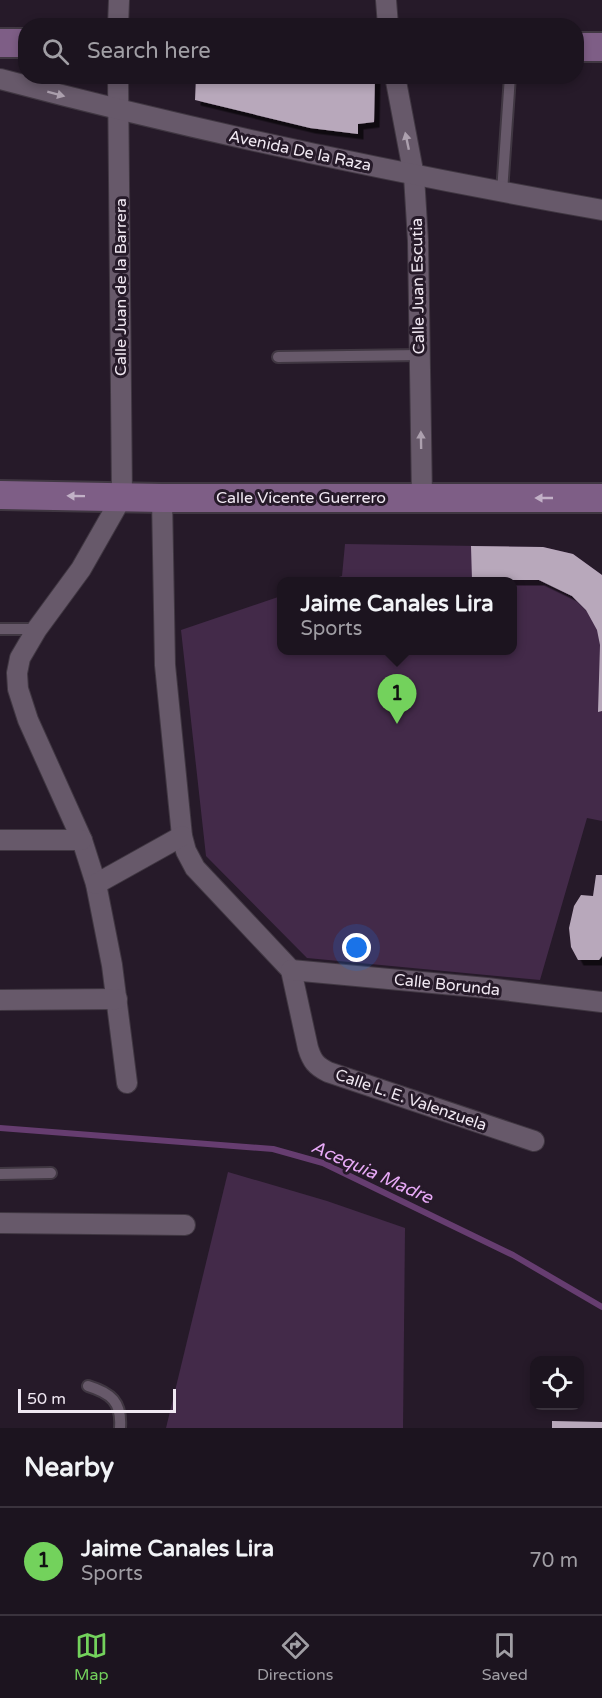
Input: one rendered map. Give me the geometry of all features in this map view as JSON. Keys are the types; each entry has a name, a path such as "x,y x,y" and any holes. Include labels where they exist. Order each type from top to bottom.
{"main road":[{"path":"0,43 18,43"},
{"path":"584,46 602,47"},
{"name":"Calle Vicente Guerrero","path":"0,495 162,498 602,498"}],"street":[{"path":"118,18 119,0"},
{"path":"386,0 387,18"},
{"name":"Avenida De la Raza","path":"0,79 18,84"},
{"name":"Avenida De la Raza","path":"19,84 119,111 414,176 602,210"},
{"name":"Calle Juan de la Barrera","path":"118,84 122,497"},
{"name":"Calle Juan Escutia","path":"397,84 414,176 418,241 422,498"},
{"path":"122,497 81,569 37,629 20,658 17,673 18,689 28,720 81,840 96,884 117,999 127,1083"},
{"path":"162,498 165,665 182,836 186,851 195,868 291,970"},
{"path":"96,884 182,836"},
{"path":"0,840 81,840"},
{"name":"Calle Borunda","path":"291,970 487,988 602,1002"},
{"name":"Calle L. E. Valenzuela","path":"291,970 308,1048 317,1066 339,1076 534,1141"},
{"path":"0,1000 117,999"},
{"path":"0,1222 185,1226"}],"lane":[{"path":"502,192 509,84"},
{"path":"278,357 420,355"},
{"path":"0,629 37,629"},
{"path":"0,1174 51,1173"},
{"path":"88,1386 106,1391 117,1404 121,1417 120,1428"}],"shaded area":[{"path":"345,544 543,547 573,554 602,575 602,821 587,818 540,980 307,958 206,856 181,630 277,597 277,655 517,655 517,577 339,577 342,576"},
{"path":"228,1172 327,1201 405,1228 403,1428 166,1428"}],"building":[{"path":"196,84 375,84 374,122 358,124 358,134 310,128 195,100"},
{"path":"471,546 543,547 573,554 602,575 602,711 598,712 600,645 597,630 586,610 572,596 539,580 517,580 517,577 472,577"},
{"path":"596,875 602,875 602,956 599,960 578,960 571,947 569,928 574,906 581,895 593,896"},
{"path":"552,1421 602,1422 602,1428 552,1428"}],"waterway":[{"name":"Acequia Madre","path":"0,1128 273,1149 323,1163 513,1255 602,1307"}],"place":[{"name":"Jaime Canales Lira","path":"397,724"}]}
